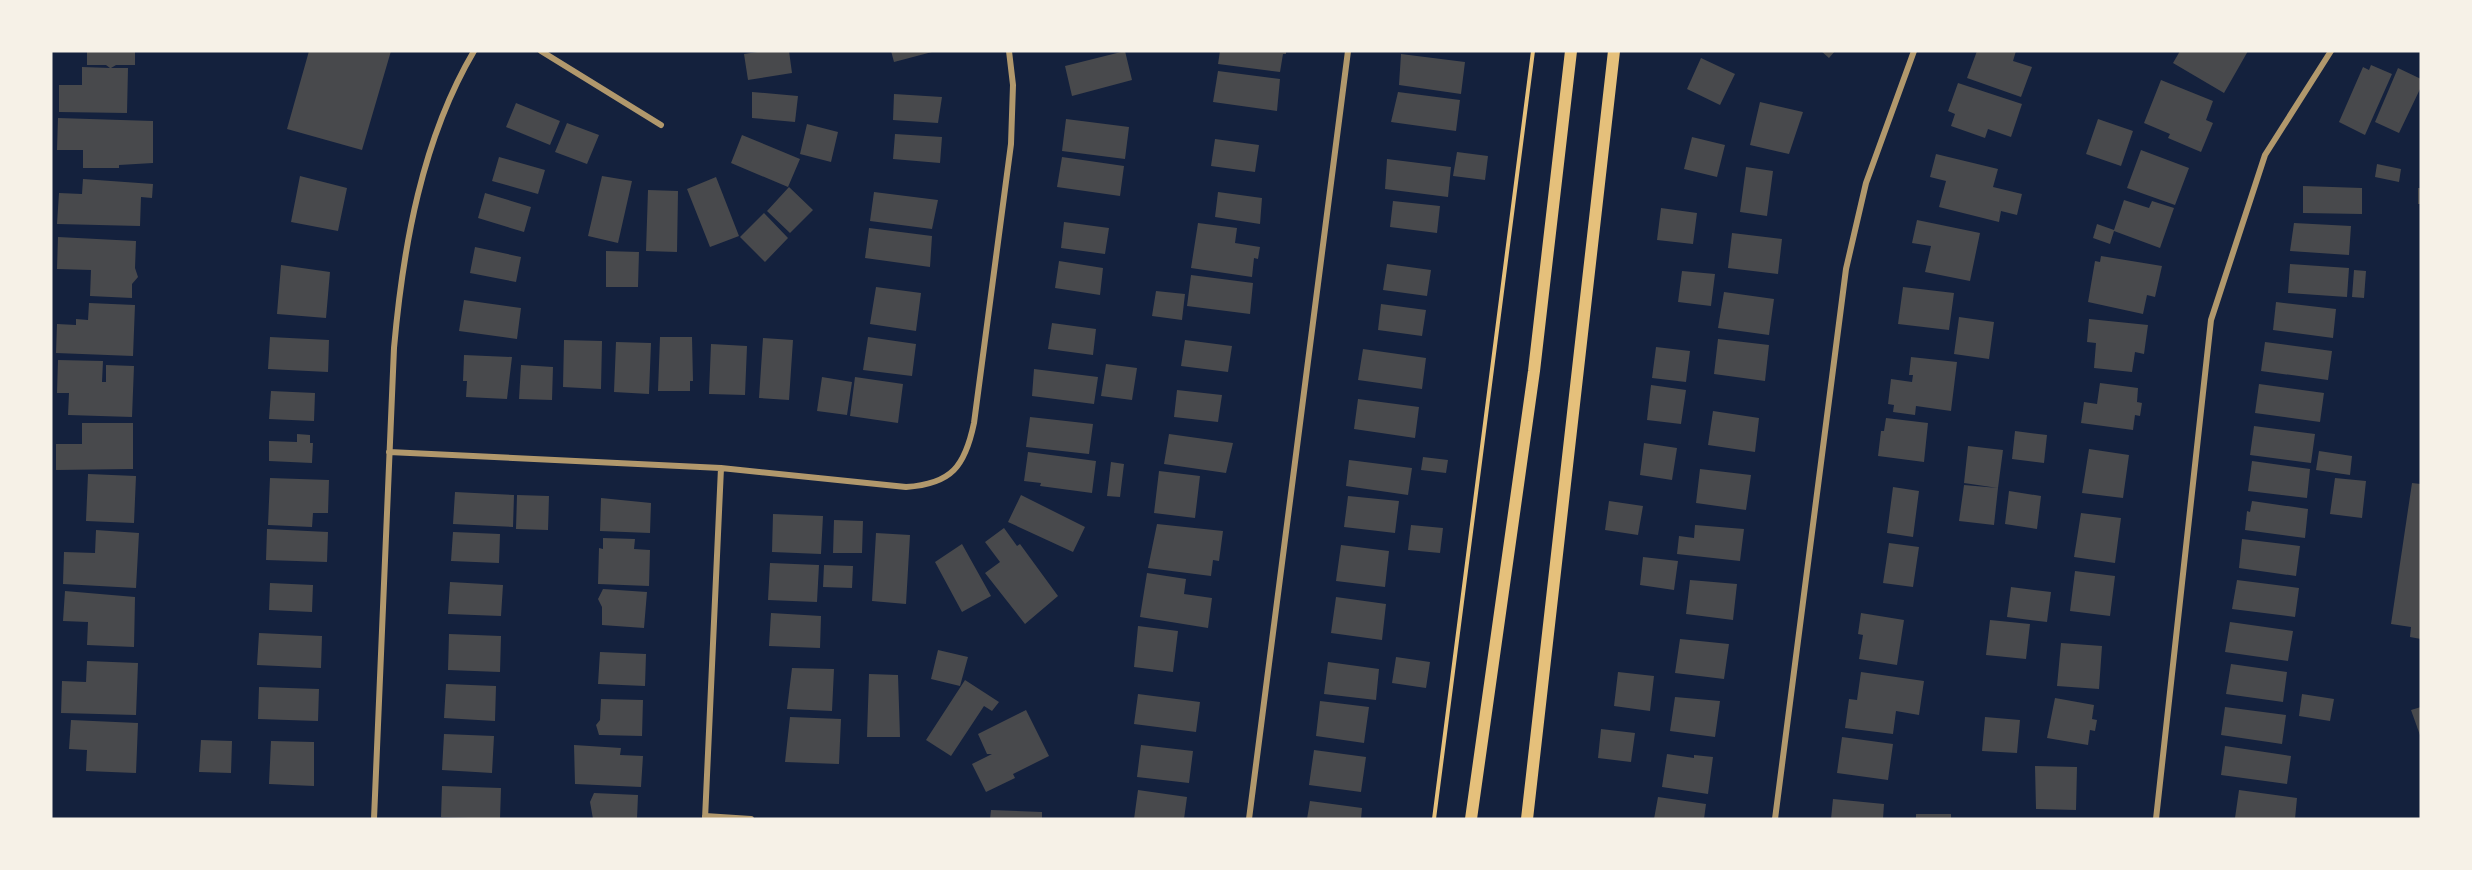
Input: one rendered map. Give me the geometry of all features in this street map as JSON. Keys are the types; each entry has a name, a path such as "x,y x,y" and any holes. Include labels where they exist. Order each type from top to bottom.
{"main road":[{"path":"1471,819 1534,371 1571,51"},
{"path":"1527,819 1614,51"}],"street":[{"path":"374,819 394,348 407,244 436,138 474,51"},
{"path":"541,51 661,125"},
{"path":"390,452 721,468 906,487 923,486 953,473 967,450 974,423 1011,144 1013,85 1009,51"},
{"path":"1249,819 1348,51"},
{"path":"1775,819 1846,269 1866,183 1914,51"},
{"path":"2156,819 2211,320 2265,155 2331,51"},
{"path":"721,468 705,818 751,819"}],"path":[{"path":"1434,819 1533,51"}],"building":[{"path":"87,51 135,51 135,65 116,65 111,68 128,68 127,113 59,112 59,85 82,85 82,67 110,68 106,65 87,65"},
{"path":"309,51 391,51 362,150 287,129"},
{"path":"789,51 792,73 748,80 744,54"},
{"path":"891,51 932,51 932,52 894,62"},
{"path":"1125,51 1132,80 1072,96 1065,66"},
{"path":"1220,51 1286,51 1286,54 1283,54 1280,72 1218,64"},
{"path":"1821,51 1835,51 1829,58"},
{"path":"1977,51 2016,51 2013,61 2032,67 2021,97 1967,78"},
{"path":"2180,51 2248,51 2224,93 2173,63"},
{"path":"1401,54 1465,62 1461,94 1399,85"},
{"path":"1701,58 1735,74 1720,105 1687,89"},
{"path":"2371,65 2392,74 2365,135 2339,122 2363,67 2369,70"},
{"path":"2398,68 2421,79 2421,87 2399,133 2375,122"},
{"path":"1218,71 1280,79 1277,111 1213,102"},
{"path":"2161,80 2213,101 2206,120 2213,123 2201,152 2168,138 2170,134 2144,123"},
{"path":"1958,83 2022,104 2011,137 1988,129 1985,138 1951,126 1955,114 1948,111"},
{"path":"752,92 798,96 795,122 752,118"},
{"path":"1398,92 1460,100 1456,131 1391,122"},
{"path":"894,94 942,97 938,123 893,120"},
{"path":"1760,102 1803,112 1789,154 1750,145"},
{"path":"516,103 560,121 550,145 506,127"},
{"path":"58,118 153,121 153,163 119,165 119,168 83,168 83,150 57,150"},
{"path":"1066,119 1129,127 1125,159 1062,151"},
{"path":"2098,119 2133,131 2121,166 2086,154"},
{"path":"567,123 599,135 587,164 555,152"},
{"path":"807,124 838,132 831,162 800,154"},
{"path":"895,134 942,137 940,163 893,159"},
{"path":"742,135 800,159 788,187 731,163"},
{"path":"1692,137 1725,145 1717,177 1684,169"},
{"path":"1215,139 1259,145 1255,172 1211,166"},
{"path":"2141,150 2189,168 2175,205 2127,188"},
{"path":"1457,152 1488,156 1485,180 1453,176"},
{"path":"1936,154 1998,169 1993,187 2022,194 2017,215 2001,211 1999,222 1939,207 1946,181 1930,177"},
{"path":"499,157 545,170 538,194 492,181"},
{"path":"1062,157 1124,166 1120,196 1057,187"},
{"path":"1387,159 1451,167 1448,197 1385,189"},
{"path":"2377,164 2401,169 2399,182 2375,177"},
{"path":"1746,167 1773,171 1767,216 1740,212"},
{"path":"300,176 347,188 338,231 291,222"},
{"path":"602,176 632,181 618,243 588,236"},
{"path":"716,177 739,236 710,247 687,189"},
{"path":"83,179 153,184 152,198 141,197 140,226 57,224 59,193 82,194"},
{"path":"2303,186 2362,188 2362,214 2303,213"},
{"path":"789,187 813,210 790,233 767,211"},
{"path":"2418,188 2421,188 2421,204 2418,204"},
{"path":"648,190 678,191 677,252 646,251"},
{"path":"874,192 938,200 932,229 870,221"},
{"path":"1218,192 1262,198 1260,224 1215,217"},
{"path":"485,193 531,207 524,232 478,218"},
{"path":"2124,200 2149,208 2152,201 2174,208 2160,248 2114,231 2110,244 2093,238 2097,224 2114,230"},
{"path":"1393,201 1440,206 1437,233 1390,227"},
{"path":"1661,208 1697,213 1693,244 1657,240"},
{"path":"764,213 788,238 765,262 740,237"},
{"path":"1917,220 1980,233 1970,281 1925,272 1931,246 1912,243"},
{"path":"1064,222 1109,228 1105,254 1061,248"},
{"path":"1198,223 1237,228 1235,243 1260,247 1258,259 1254,258 1252,277 1191,268"},
{"path":"2294,223 2351,226 2349,255 2290,251"},
{"path":"869,228 932,236 930,267 865,258"},
{"path":"1732,233 1782,239 1778,274 1728,268"},
{"path":"58,237 136,241 135,268 138,277 132,284 132,298 90,296 91,270 57,269"},
{"path":"475,247 521,257 516,282 470,273"},
{"path":"606,251 639,252 638,287 606,287"},
{"path":"2101,256 2162,266 2155,297 2147,295 2143,314 2088,302 2095,261 2100,262"},
{"path":"1059,261 1103,268 1100,295 1055,288"},
{"path":"1387,264 1431,270 1427,296 1383,290"},
{"path":"2290,264 2349,268 2347,297 2288,293"},
{"path":"281,265 330,272 326,318 277,314"},
{"path":"2354,270 2366,271 2364,298 2352,297"},
{"path":"1682,271 1715,274 1711,306 1678,302"},
{"path":"1191,275 1253,283 1250,314 1187,306"},
{"path":"876,287 921,293 916,331 870,324"},
{"path":"1903,287 1954,293 1949,330 1898,324"},
{"path":"1156,291 1185,294 1182,320 1152,316"},
{"path":"1724,292 1774,299 1769,335 1718,328"},
{"path":"464,300 521,308 517,339 459,331"},
{"path":"2276,302 2336,309 2333,338 2273,330"},
{"path":"89,303 135,305 133,356 56,353 57,324 76,325 76,319 88,320"},
{"path":"1381,304 1426,310 1422,336 1378,330"},
{"path":"1959,317 1994,322 1989,359 1954,354"},
{"path":"2089,319 2148,325 2144,354 2135,352 2132,372 2094,368 2096,343 2087,342"},
{"path":"1052,323 1096,329 1093,355 1048,349"},
{"path":"270,337 329,340 328,372 268,369"},
{"path":"660,337 692,337 693,381 690,381 690,391 658,391"},
{"path":"868,337 916,344 912,376 863,370"},
{"path":"763,338 793,340 789,400 759,398"},
{"path":"1718,339 1769,345 1765,381 1714,374"},
{"path":"564,340 602,341 601,389 563,387"},
{"path":"1185,340 1232,346 1228,372 1181,366"},
{"path":"616,342 651,343 649,394 614,392"},
{"path":"2265,342 2332,351 2328,380 2261,371"},
{"path":"711,344 747,346 745,395 709,394"},
{"path":"1656,347 1690,351 1686,382 1652,378"},
{"path":"1363,349 1426,358 1422,389 1358,380"},
{"path":"464,355 512,357 507,399 466,397 467,381 463,381"},
{"path":"1911,357 1957,362 1951,411 1916,406 1915,415 1893,412 1894,405 1888,404 1891,379 1912,382 1913,375 1909,375"},
{"path":"58,360 103,361 102,382 106,382 106,365 134,366 132,417 68,415 69,393 57,393"},
{"path":"1106,364 1137,368 1132,400 1101,396"},
{"path":"521,365 553,367 552,400 519,399"},
{"path":"1034,369 1098,377 1094,404 1032,396"},
{"path":"822,377 852,382 847,415 817,411"},
{"path":"855,377 903,384 898,423 850,416"},
{"path":"2100,383 2138,388 2137,402 2142,403 2140,416 2135,415 2133,430 2081,423 2084,402 2097,404"},
{"path":"2259,384 2324,393 2320,422 2255,413"},
{"path":"1651,385 1686,390 1681,424 1647,420"},
{"path":"1177,390 1222,395 1218,422 1174,417"},
{"path":"271,391 315,393 314,421 269,419"},
{"path":"1358,399 1419,407 1415,438 1354,429"},
{"path":"1713,411 1759,418 1755,452 1708,445"},
{"path":"1030,417 1093,424 1089,454 1026,447"},
{"path":"1886,418 1928,423 1924,462 1878,456 1881,431 1884,431"},
{"path":"82,423 133,423 133,469 56,470 56,444 82,444"},
{"path":"2254,426 2315,434 2311,463 2250,455"},
{"path":"2015,431 2047,435 2044,463 2012,459"},
{"path":"297,434 310,435 310,443 313,443 312,463 269,461 269,441 297,442"},
{"path":"1169,434 1233,443 1226,473 1164,464"},
{"path":"1644,443 1677,448 1672,480 1640,475"},
{"path":"1968,446 2003,450 1998,488 1964,483"},
{"path":"2089,449 2129,455 2123,498 2082,493"},
{"path":"2319,451 2352,456 2350,475 2316,470"},
{"path":"1028,452 1096,461 1092,493 1040,486 1041,483 1024,481"},
{"path":"1423,457 1448,460 1446,473 1421,470"},
{"path":"1349,460 1412,468 1408,495 1346,486"},
{"path":"2252,461 2310,469 2307,498 2248,491"},
{"path":"1111,462 1124,464 1120,497 1107,496"},
{"path":"1700,469 1751,475 1746,510 1696,503"},
{"path":"1159,471 1200,476 1195,518 1154,513"},
{"path":"88,474 136,476 134,523 86,521"},
{"path":"270,478 329,480 328,513 313,513 312,527 268,525"},
{"path":"2335,478 2366,481 2362,518 2330,514"},
{"path":"2412,483 2421,484 2421,639 2410,637 2411,627 2391,624"},
{"path":"1964,485 1998,488 1994,525 1959,521"},
{"path":"1893,487 1919,491 1913,537 1887,533"},
{"path":"2009,491 2041,496 2037,529 2005,524"},
{"path":"455,492 514,495 513,527 453,524"},
{"path":"517,495 549,496 548,530 516,529"},
{"path":"1021,495 1085,527 1073,552 1008,522"},
{"path":"1348,496 1399,501 1395,533 1344,527"},
{"path":"601,498 651,503 650,533 600,531"},
{"path":"1609,501 1643,506 1638,535 1605,530"},
{"path":"2252,501 2308,509 2305,538 2245,530 2247,511 2250,512"},
{"path":"2081,513 2121,518 2115,563 2074,557"},
{"path":"773,514 823,516 821,554 772,552"},
{"path":"834,520 863,521 862,553 833,553"},
{"path":"1157,524 1223,531 1219,561 1213,560 1211,576 1148,568"},
{"path":"1411,525 1443,528 1440,553 1408,550"},
{"path":"1695,525 1744,529 1740,561 1677,554 1679,536 1694,538"},
{"path":"1004,528 1017,546 1020,544 1058,596 1025,624 985,573 1000,562 985,542"},
{"path":"267,529 328,532 327,562 266,560"},
{"path":"96,530 139,533 136,588 63,584 64,552 95,553"},
{"path":"453,532 500,534 499,563 451,561"},
{"path":"876,533 910,535 906,604 872,601"},
{"path":"603,538 635,539 634,549 650,550 649,586 598,584 599,548 603,549"},
{"path":"2242,539 2300,546 2296,576 2239,568"},
{"path":"1889,543 1919,547 1913,587 1883,583"},
{"path":"962,544 991,596 962,612 935,562"},
{"path":"1341,545 1389,551 1385,587 1336,581"},
{"path":"1643,557 1678,561 1674,590 1640,585"},
{"path":"770,563 819,565 817,602 768,600"},
{"path":"824,565 853,566 852,588 823,587"},
{"path":"2075,571 2115,576 2110,616 2070,611"},
{"path":"1147,573 1186,579 1184,594 1212,598 1208,628 1140,617"},
{"path":"1690,580 1737,584 1733,620 1686,614"},
{"path":"2237,580 2299,588 2295,617 2232,609"},
{"path":"450,582 503,585 501,616 448,614"},
{"path":"270,583 313,585 312,612 269,610"},
{"path":"2011,587 2051,592 2047,622 2007,617"},
{"path":"603,589 647,592 644,628 602,625 602,607 598,599"},
{"path":"65,591 135,597 134,647 87,645 88,622 63,621"},
{"path":"1336,597 1386,604 1382,640 1331,633"},
{"path":"771,613 821,616 820,648 769,646"},
{"path":"1861,613 1904,620 1897,665 1859,659 1863,635 1858,634"},
{"path":"1990,620 2030,624 2026,659 1986,655"},
{"path":"2230,622 2293,631 2288,661 2225,652"},
{"path":"1138,626 1178,631 1173,672 1134,667"},
{"path":"259,633 322,636 321,668 257,665"},
{"path":"449,634 501,636 500,672 448,670"},
{"path":"1680,639 1729,644 1724,679 1675,673"},
{"path":"2061,643 2102,646 2099,689 2057,686"},
{"path":"938,650 968,657 960,686 931,679"},
{"path":"600,652 646,654 645,686 598,684"},
{"path":"1396,657 1430,662 1426,688 1392,683"},
{"path":"87,661 138,663 136,715 61,713 62,681 86,682"},
{"path":"1328,662 1379,669 1376,700 1324,694"},
{"path":"2231,664 2287,672 2283,702 2226,694"},
{"path":"792,668 834,669 832,711 787,709"},
{"path":"1618,672 1654,676 1650,711 1614,706"},
{"path":"1861,672 1924,681 1919,715 1896,711 1893,734 1845,728 1849,699 1857,700"},
{"path":"869,674 898,675 900,737 867,737"},
{"path":"965,680 999,702 992,711 984,706 951,756 926,740"},
{"path":"446,684 496,686 495,721 444,718"},
{"path":"259,687 319,689 318,721 258,719"},
{"path":"1138,694 1200,702 1196,732 1134,724"},
{"path":"2302,694 2334,699 2330,721 2299,716"},
{"path":"1675,697 1720,701 1715,737 1670,731"},
{"path":"2055,698 2094,705 2092,719 2097,720 2095,731 2090,730 2088,745 2047,738"},
{"path":"601,699 643,700 642,736 599,735 596,725 600,720"},
{"path":"1320,701 1369,707 1364,743 1316,736"},
{"path":"2225,707 2286,715 2282,744 2221,735"},
{"path":"2421,707 2421,738 2411,710"},
{"path":"1026,710 1049,756 1013,774 1015,778 986,792 972,764 992,754 987,754 978,734"},
{"path":"790,717 841,719 839,764 785,762"},
{"path":"1985,717 2020,720 2017,753 1982,751"},
{"path":"71,720 138,723 136,773 86,771 87,750 69,749"},
{"path":"1601,729 1635,733 1631,762 1598,758"},
{"path":"444,734 494,736 492,773 442,770"},
{"path":"1842,737 1893,744 1888,780 1837,773"},
{"path":"201,740 232,741 231,773 199,772"},
{"path":"271,741 314,742 314,786 269,784"},
{"path":"574,745 621,748 620,755 643,756 641,787 575,784"},
{"path":"1141,745 1193,751 1189,783 1137,777"},
{"path":"2225,746 2291,756 2287,784 2221,775"},
{"path":"1314,750 1366,757 1361,792 1309,785"},
{"path":"1667,754 1694,758 1694,755 1713,757 1708,794 1662,787"},
{"path":"2035,766 2077,767 2076,810 2036,809"},
{"path":"442,786 501,788 500,819 441,817"},
{"path":"1138,790 1187,797 1184,819 1134,819"},
{"path":"2239,790 2297,798 2295,819 2235,818"},
{"path":"594,793 638,795 637,819 593,819 590,802"},
{"path":"1658,797 1706,804 1704,819 1654,819"},
{"path":"1833,799 1884,804 1883,819 1831,819"},
{"path":"1310,801 1362,808 1361,819 1307,819"},
{"path":"991,810 1042,812 1042,819 990,819"},
{"path":"1916,814 1951,814 1951,819 1916,819"}]}
